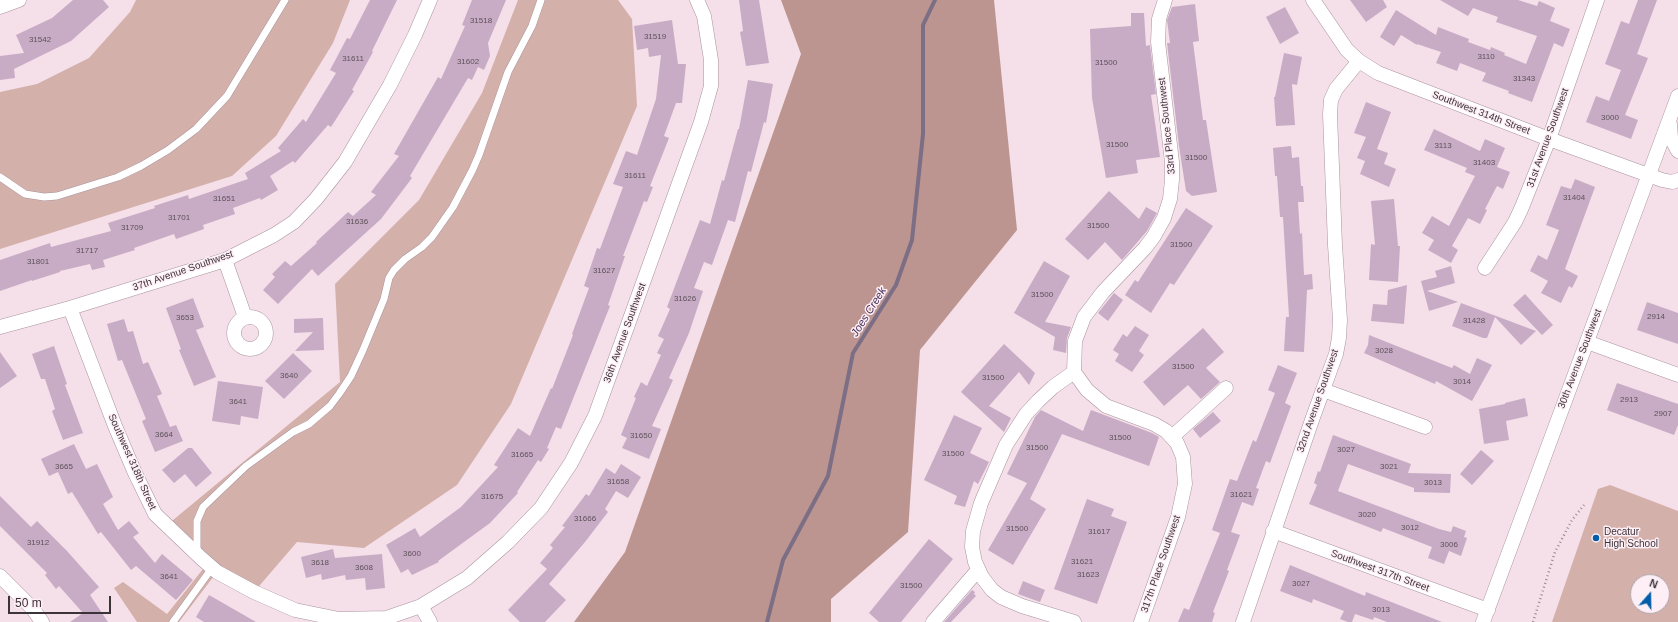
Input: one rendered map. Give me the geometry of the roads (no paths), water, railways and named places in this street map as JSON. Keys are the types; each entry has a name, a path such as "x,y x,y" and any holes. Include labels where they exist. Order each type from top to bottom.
{"street":[{"path":"0,7 19,0"},
{"name":"37th Avenue Southwest","path":"0,327 70,308 225,260 274,235 294,222 321,193 345,162 383,98 415,35 430,0"},
{"name":"36th Avenue Southwest","path":"422,606 467,578 508,542 541,508 571,463 595,416 701,122 710,86 712,60 704,16 697,0"},
{"name":"33rd Place Southwest","path":"1074,372 1075,341 1084,318 1102,292 1150,242 1162,223 1170,199 1172,162 1158,48 1159,20 1165,0"},
{"name":"Southwest 314th Street","path":"1313,0 1347,50 1359,61 1378,73 1548,139 1649,176 1667,182 1678,180"},
{"name":"31st Avenue Southwest","path":"1485,268 1515,222 1548,139 1597,0"},
{"name":"32nd Avenue Southwest","path":"1243,622 1273,531 1336,354 1340,320 1335,245 1330,114 1331,100 1336,88 1359,61"},
{"name":"30th Avenue Southwest","path":"1486,616 1678,96"},
{"path":"1671,115 1671,138 1678,151"},
{"path":"225,260 245,317"},
{"name":"Southwest 318th Street","path":"70,308 112,419 135,473 155,514 212,568 254,592 294,610 339,618 386,618 422,606"},
{"path":"1587,342 1678,375"},
{"path":"1074,372 1053,387 1038,401 1017,427 1002,452 980,503 973,531 972,547 978,570 987,585 1001,597 1022,606 1074,622"},
{"name":"317th Place Southwest","path":"1074,372 1087,390 1106,406 1154,424 1172,437 1179,447 1184,462 1185,478 1183,498 1177,524 1141,622"},
{"path":"1172,437 1226,388"},
{"path":"1323,390 1425,427"},
{"name":"Southwest 317th Street","path":"1273,531 1486,616"},
{"path":"933,622 978,570"},
{"path":"0,576 33,609 42,622"},
{"path":"422,606 430,622"}],"lane":[{"path":"0,177 25,194 44,197 57,196 118,177 141,166 168,150 196,129 227,96 285,0"},
{"path":"197,554 197,521 203,507 246,466 293,432 308,424 330,406 351,376 384,299 389,278 394,270 405,259 422,248 432,237 453,207 474,167 508,72 532,26 541,0"},
{"path":"173,622 212,568"}],"waterway":[{"name":"Joes Creek","path":"767,622 783,560 828,476 853,353 896,285 912,240 923,134 923,25 935,0"}],"place":[{"name":"Decatur High School","path":"1596,538"}]}
